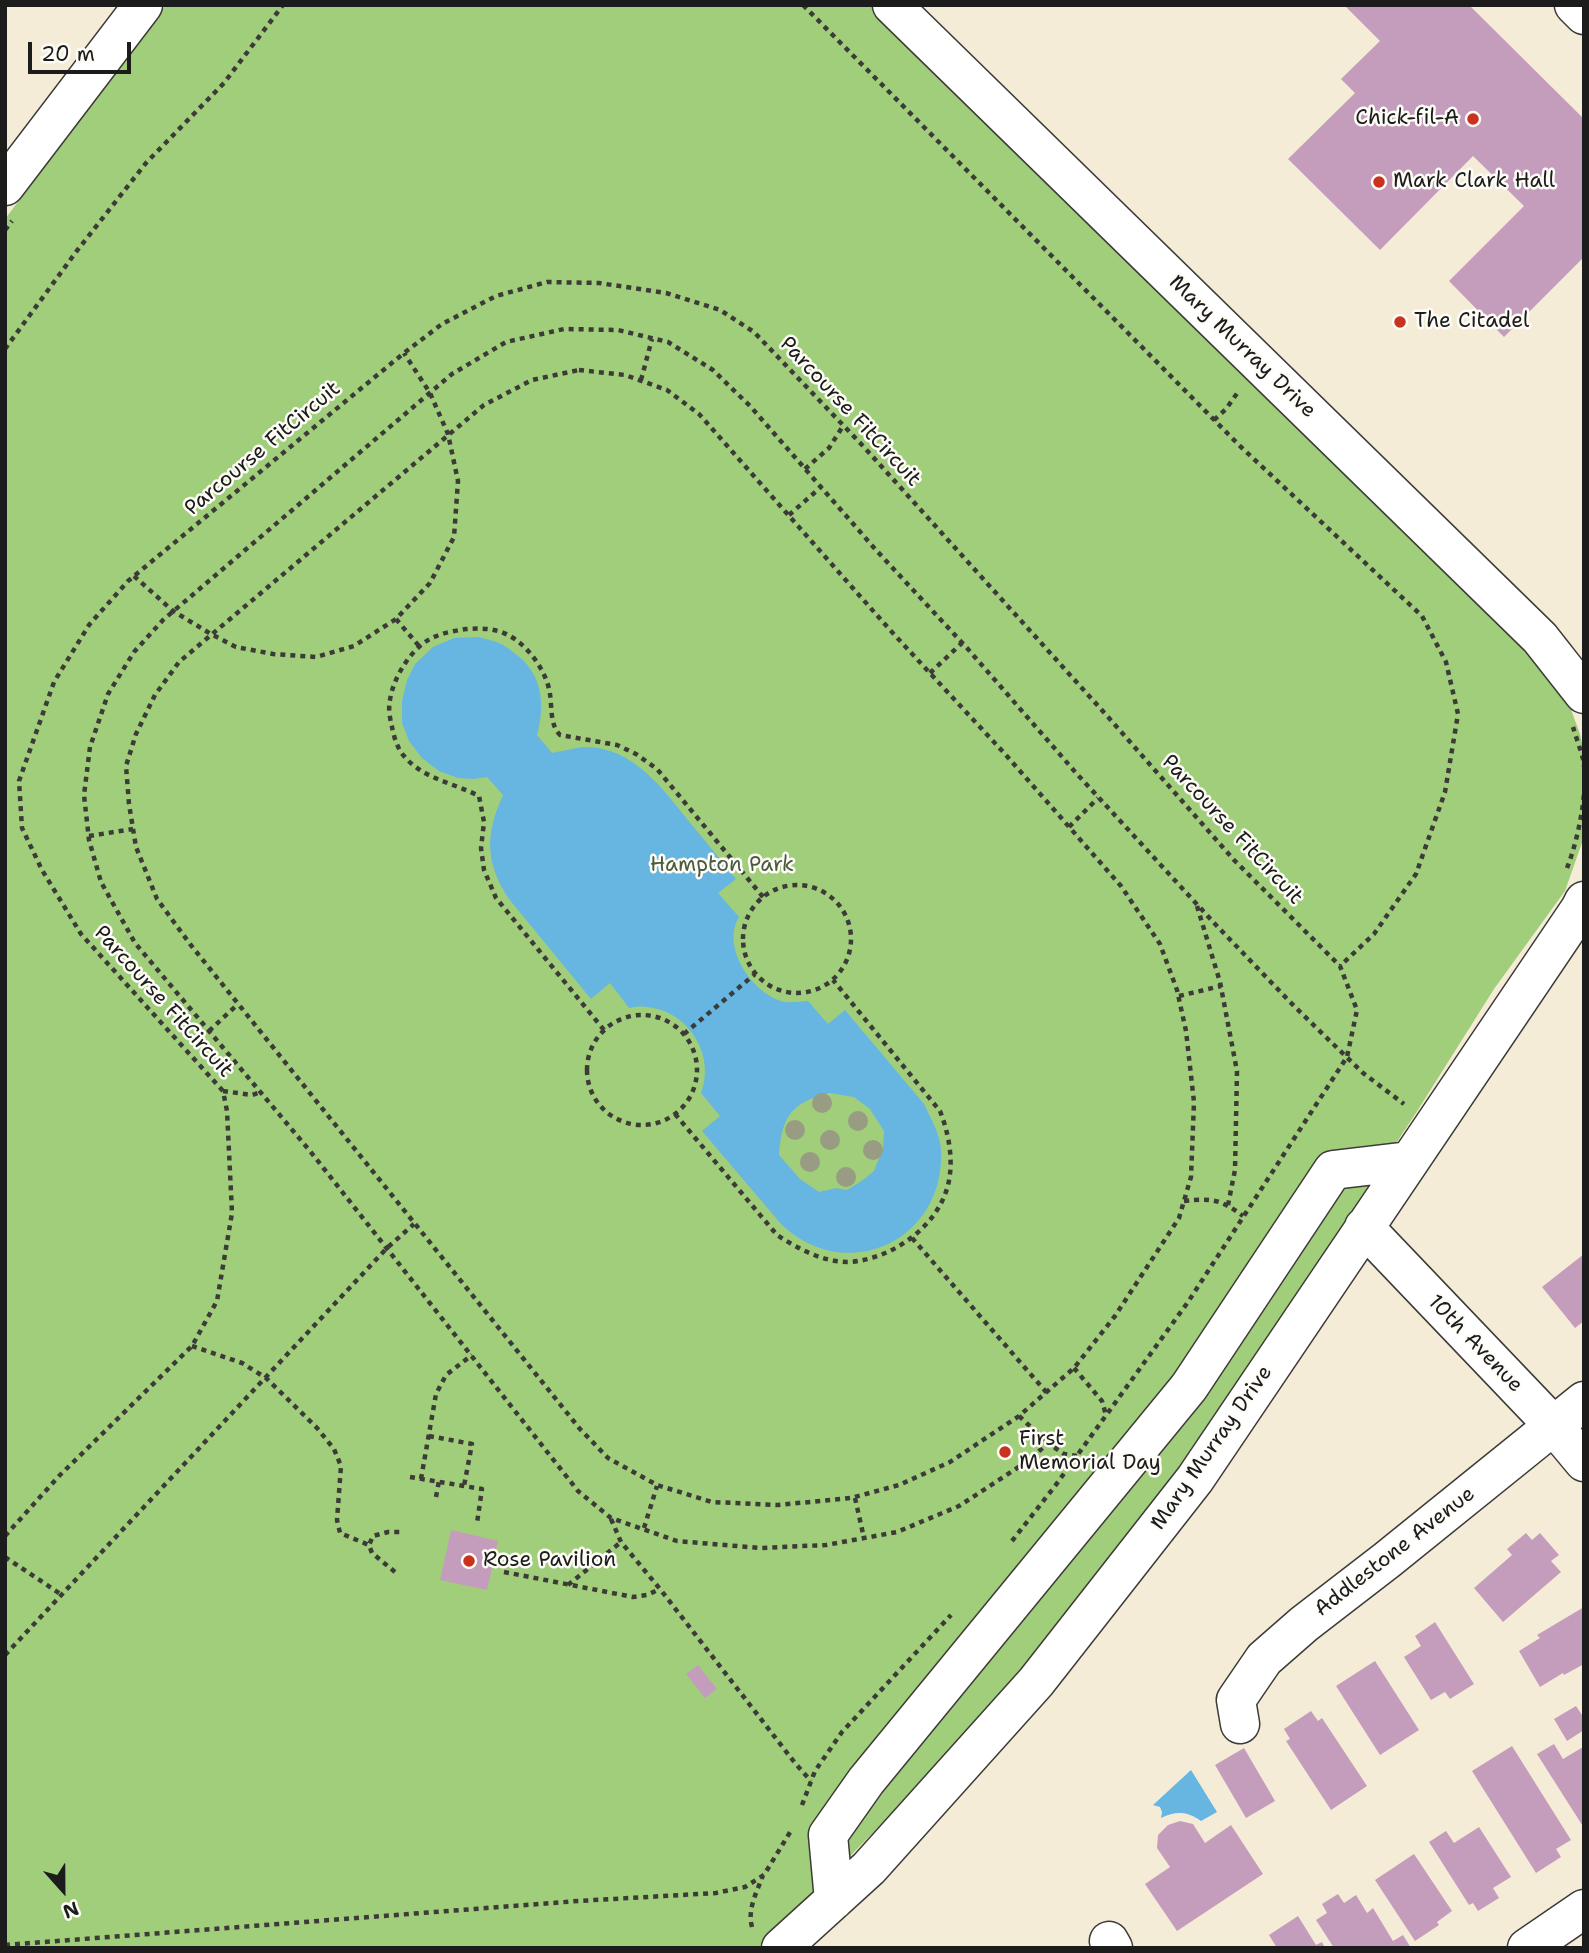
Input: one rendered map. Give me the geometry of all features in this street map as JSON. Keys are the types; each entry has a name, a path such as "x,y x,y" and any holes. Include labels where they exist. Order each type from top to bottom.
{"street":[{"path":"5,186 144,5"},
{"name":"Mary Murray Drive","path":"892,5 1540,638 1578,709"},
{"path":"1574,5 1584,15"},
{"name":"Mary Murray Drive","path":"769,1942 834,1900 869,1868 1036,1682 1195,1479 1573,920 1574,888"},
{"path":"834,1900 828,1835 866,1781 1189,1387 1334,1170 1409,1161"},
{"name":"10th Avenue","path":"1364,1227 1554,1426 1584,1462"},
{"name":"Addlestone Avenue","path":"1240,1724 1237,1700 1264,1659 1304,1624 1584,1401"},
{"path":"1527,1948 1584,1909"}],"path":[{"path":"5,349 146,163 223,83 283,5"},
{"path":"803,5 1214,420 1422,616 1446,662 1458,714 1445,792 1416,874 1374,934 1340,966 1357,1010 1347,1058 1188,1303 1012,1541"},
{"name":"Parcourse FitCircuit","path":"5,1536 59,1476 192,1346 217,1301 232,1213 227,1111 223,1091 81,934 42,870 22,828 19,781 54,682 89,625 134,576 404,353 442,324 496,296 547,282 599,283 666,293 719,310 754,332 844,426 1234,860 1340,966"},
{"path":"1048,1443 1028,1461 960,1506 897,1532 825,1545 760,1548 677,1541 611,1518 578,1491 261,1092 135,943 101,882 89,836 84,795 90,747 107,694 134,652 173,611 452,374 506,342 564,329 618,330 668,342 713,369 751,408 1098,798 1195,902 1347,1058 1413,1111"},
{"path":"641,380 652,339"},
{"path":"134,576 173,611 211,634 236,647 273,654 316,657 354,646 396,619 430,583 454,537 458,481 448,434 430,393 404,353"},
{"path":"579,370 625,374 641,380 667,390 699,414 1121,886 1160,944 1179,996 1186,1031 1194,1102 1191,1177 1179,1218 1115,1317 1074,1368 1019,1416 950,1462 899,1485 855,1497 778,1505 712,1502 657,1486 608,1458 580,1429 190,944 157,899 136,847 128,804 126,766 136,734 155,695 179,662 484,405 532,380 579,370"},
{"path":"1214,420 1241,388"},
{"path":"805,470 829,448 844,426"},
{"path":"789,515 821,487"},
{"path":"396,619 419,646"},
{"path":"604,1030 496,898 484,870 481,848 484,822 479,796 422,771 404,756 395,741 389,701 402,668 419,646 430,638 451,631 481,628 508,635 532,655 544,675 550,690 554,729 560,735 617,745 657,769 763,897"},
{"path":"930,673 962,643"},
{"path":"1574,888 1573,852 1583,801 1583,761 1578,709"},
{"path":"1069,827 1098,798"},
{"path":"89,836 133,829"},
{"path":"798,884 816,887 833,897 845,911 851,929 852,948 845,966 833,980 818,989 801,993 784,992 768,985 755,974 746,959 744,925 751,909 763,897 779,887 798,884"},
{"path":"1195,902 1221,986 1237,1071 1234,1170 1228,1205"},
{"path":"684,1034 755,974"},
{"path":"676,1114 777,1235 797,1248 824,1259 856,1262 891,1252 912,1238 935,1212 948,1186 950,1158 947,1130 940,1111 833,980"},
{"path":"1179,996 1221,986"},
{"path":"209,1031 238,1004"},
{"path":"636,1016 654,1017 670,1023 684,1034 693,1050 697,1067 695,1085 688,1101 676,1114 659,1123 641,1125 622,1122 606,1112 594,1098 587,1081 587,1062 593,1045 604,1030 619,1020 636,1016"},
{"path":"223,1091 252,1095 261,1092"},
{"path":"1184,1201 1207,1199 1228,1205 1243,1216"},
{"path":"5,1656 387,1248 415,1224"},
{"path":"912,1238 1047,1392"},
{"path":"192,1346 242,1363 266,1378 317,1428 334,1449 341,1466 337,1520 340,1533 369,1545"},
{"path":"421,1479 436,1394 446,1375 472,1356"},
{"path":"1074,1368 1102,1401 1106,1416"},
{"path":"1019,1416 1048,1443 1064,1454 1077,1456"},
{"path":"429,1436 472,1444 464,1486"},
{"path":"1091,1437 1097,1442"},
{"path":"410,1477 482,1489 477,1523"},
{"path":"436,1497 439,1481"},
{"path":"644,1528 657,1486"},
{"path":"855,1497 864,1538"},
{"path":"611,1518 621,1542 811,1781"},
{"path":"396,1572 372,1553 369,1545 373,1536 402,1532"},
{"path":"568,1585 621,1542"},
{"path":"5,1557 62,1595"},
{"path":"504,1572 634,1597 647,1595 660,1588"},
{"path":"797,1816 815,1772 842,1732 959,1606"},
{"path":"769,1942 750,1923 751,1905 764,1875 792,1828"},
{"path":"5,1945 716,1893 745,1887 764,1875"}],"green space":[{"name":"Hampton Park","path":"166,5 872,5 1288,419 1539,662 1566,696 1580,734 1584,751 1584,837 1565,891 1494,989 1356,1210 1209,1431 1032,1661 895,1810 758,1948 5,1948 5,219"}],"water":[{"path":"478,637 494,641 523,660 536,679 539,689 541,711 537,735 552,753 584,747 602,749 618,754 646,772 670,797 736,879 718,893 739,917 734,929 734,942 743,969 752,981 774,998 789,1002 808,1001 828,1024 845,1010 924,1104 940,1143 938,1181 927,1208 910,1229 888,1244 862,1252 835,1252 807,1243 781,1224 702,1131 720,1116 701,1093 705,1064 695,1037 686,1026 661,1010 629,1008 610,983 591,999 509,899 495,873 490,848 493,823 503,795 487,777 458,778 439,771 422,758 409,741 402,723 402,701 407,680 415,664 433,647 454,638","holes":["829,1093 854,1097 870,1109 884,1131 883,1148 874,1171 863,1180 847,1190 836,1188 819,1192 800,1179 779,1155 786,1121 797,1107 816,1097"]},
{"path":"1191,1770 1217,1812 1201,1821 1181,1813 1161,1818 1160,1807 1153,1805"}],"building":[{"name":"Mark Clark Hall","path":"1344,5 1469,5 1584,119 1584,257 1504,337 1449,281 1524,206 1473,156 1380,250 1288,159 1355,93 1341,79 1380,41"},
{"path":"1584,1254 1584,1321 1575,1328 1542,1287"},
{"name":"Rose Pavilion","path":"451,1530 498,1541 487,1590 440,1580"},
{"path":"1526,1533 1532,1540 1540,1533 1559,1555 1551,1561 1561,1572 1503,1622 1474,1588 1512,1555 1507,1549"},
{"path":"1584,1607 1584,1664 1540,1687 1519,1651 1540,1638 1537,1635"},
{"path":"1435,1622 1474,1684 1450,1699 1445,1692 1431,1700 1404,1657 1421,1646 1415,1636"},
{"path":"1375,1661 1419,1730 1380,1755 1336,1686"},
{"path":"698,1665 717,1689 705,1698 686,1674"},
{"path":"1576,1706 1584,1718 1584,1730 1567,1741 1554,1719"},
{"path":"1311,1711 1318,1721 1322,1718 1367,1786 1331,1810 1286,1741 1290,1739 1284,1729"},
{"path":"1554,1744 1563,1759 1584,1748 1584,1828 1537,1754"},
{"path":"1512,1746 1571,1840 1556,1849 1561,1857 1536,1873 1472,1771"},
{"path":"1244,1748 1275,1801 1246,1818 1215,1765"},
{"path":"1180,1821 1193,1824 1205,1843 1231,1825 1263,1874 1177,1931 1145,1884 1170,1867 1157,1848 1158,1835 1168,1825"},
{"path":"1479,1827 1511,1877 1493,1888 1499,1898 1478,1911 1473,1903 1469,1905 1429,1842 1446,1831 1454,1843"},
{"path":"1414,1854 1452,1911 1437,1922 1439,1925 1415,1941 1375,1880"},
{"path":"1338,1894 1344,1903 1356,1895 1367,1913 1373,1908 1393,1941 1403,1935 1411,1948 1334,1948 1316,1920 1327,1913 1322,1904"},
{"path":"1298,1916 1316,1945 1322,1942 1325,1948 1277,1948 1269,1935"}],"place":[{"name":"Chick-fil-A","path":"1473,119"},
{"name":"Mark Clark Hall","path":"1379,182"},
{"name":"The Citadel","path":"1400,322"},
{"name":"First Memorial Day","path":"1005,1452"},
{"name":"Rose Pavilion","path":"469,1561"}]}
